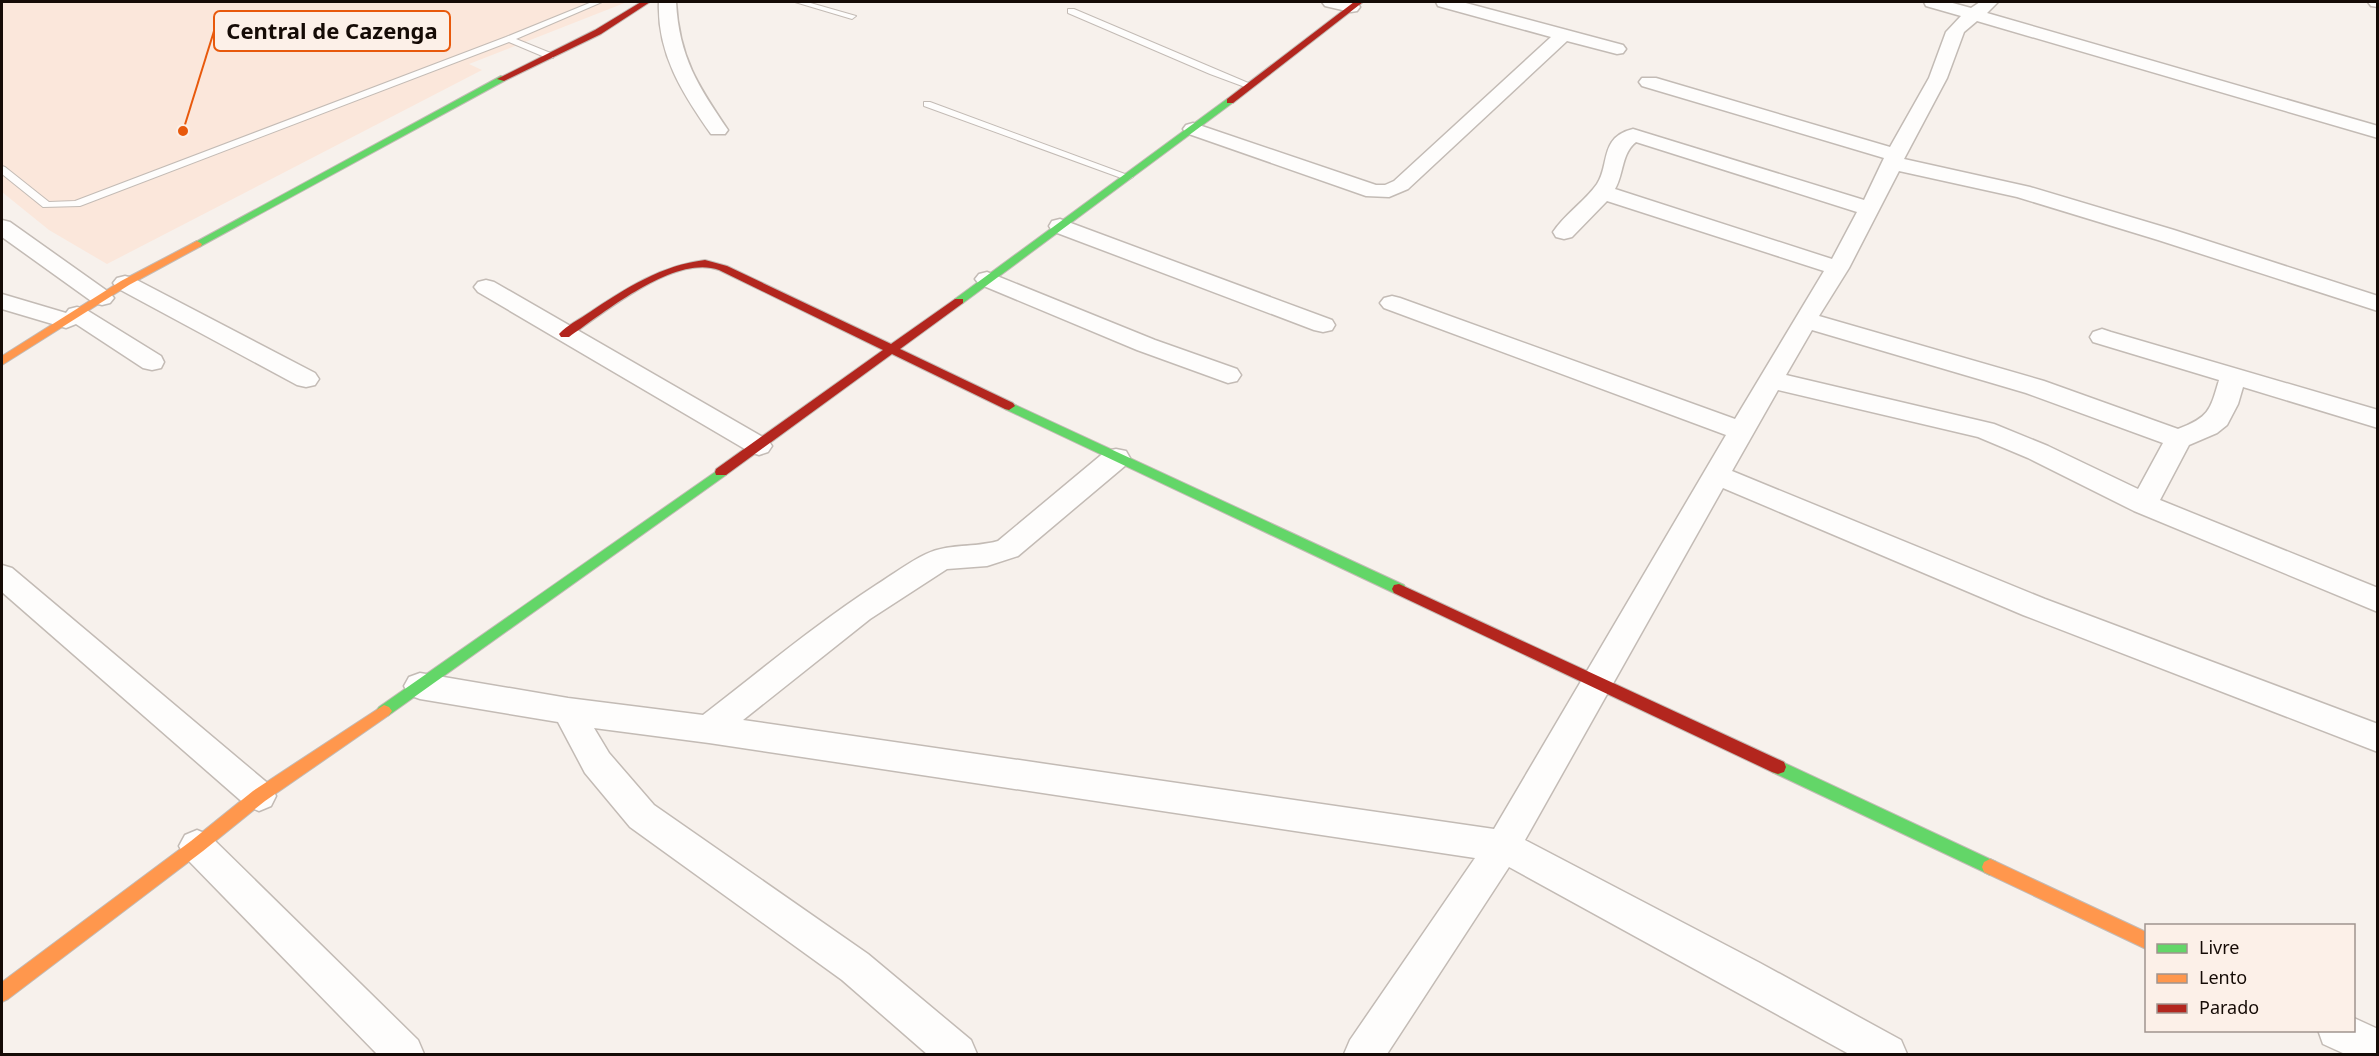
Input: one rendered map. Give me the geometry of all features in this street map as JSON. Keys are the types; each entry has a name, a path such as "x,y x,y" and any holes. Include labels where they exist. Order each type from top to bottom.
{"street":[{"path":"2,361 125,283 520,69 606,28 646,2"},
{"path":"667,2 668,25 675,59 696,99 718,130"},
{"path":"1331,2 1355,4"},
{"path":"1444,2 1617,49"},
{"path":"1941,3 1982,8 2378,132"},
{"path":"2,993 260,796 420,686 892,350 1193,129 1355,4"},
{"path":"1364,1054 1503,846 1805,320 1838,268 1938,78 1955,32 1982,8"},
{"path":"1193,129 1374,191 1389,191 1401,185 1564,34"},
{"path":"1649,82 1894,159 2022,192 2166,235 2378,304"},
{"path":"1564,232 1608,184 1613,158 1617,150 1634,135 1870,209"},
{"path":"1601,192 1838,268"},
{"path":"1060,226 1323,325"},
{"path":"2,227 102,298"},
{"path":"565,334 662,275 685,266 705,263 723,268 1116,458 1597,681 2145,941"},
{"path":"987,279 1146,345 1228,375"},
{"path":"125,283 306,380"},
{"path":"486,287 759,446"},
{"path":"2,301 71,318 152,362"},
{"path":"1392,303 1742,431"},
{"path":"1805,320 2036,387 2179,439"},
{"path":"2102,337 2378,419"},
{"path":"2144,504 2179,439 2208,427 2218,419 2233,377"},
{"path":"1772,380 1985,430 2038,452 2144,504 2378,601"},
{"path":"709,729 859,611 920,571 937,561 955,556 987,555 1008,549 1116,458"},
{"path":"1717,475 2044,610 2378,738"},
{"path":"2,576 260,796"},
{"path":"420,686 568,711 709,729 1503,846 1747,976 1887,1054"},
{"path":"568,711 597,763 642,816 855,967 957,1054"},
{"path":"197,846 404,1054"},
{"path":"2341,1032 2378,1050"}],"lane":[{"path":"2,169 47,205 76,204 509,39 598,2"},
{"path":"799,2 852,16"},
{"path":"1071,11 1248,85"},
{"path":"509,39 550,56"},
{"path":"927,104 1128,177"}],"shaded area":[{"path":"2,2 627,2 469,64 482,70 107,264 49,230 2,192"}],"traffic: fast":[{"path":"197,244 501,79"},
{"path":"959,301 1230,101"},
{"path":"1009,406 1399,589"},
{"path":"384,711 721,472"},
{"path":"1778,767 1990,867"}],"traffic: slow":[{"path":"2,361 125,283 197,244"},
{"path":"2,993 197,846 259,796 384,711"},
{"path":"1990,867 2145,941"}],"traffic: jam":[{"path":"501,79 598,32 646,2"},
{"path":"1230,101 1359,2"},
{"path":"565,334 651,279 688,265 707,263 723,268 1009,406"},
{"path":"721,472 959,301"},
{"path":"1399,589 1778,767"}],"place":[{"name":"Central de Cazenga","path":"183,131"}]}
